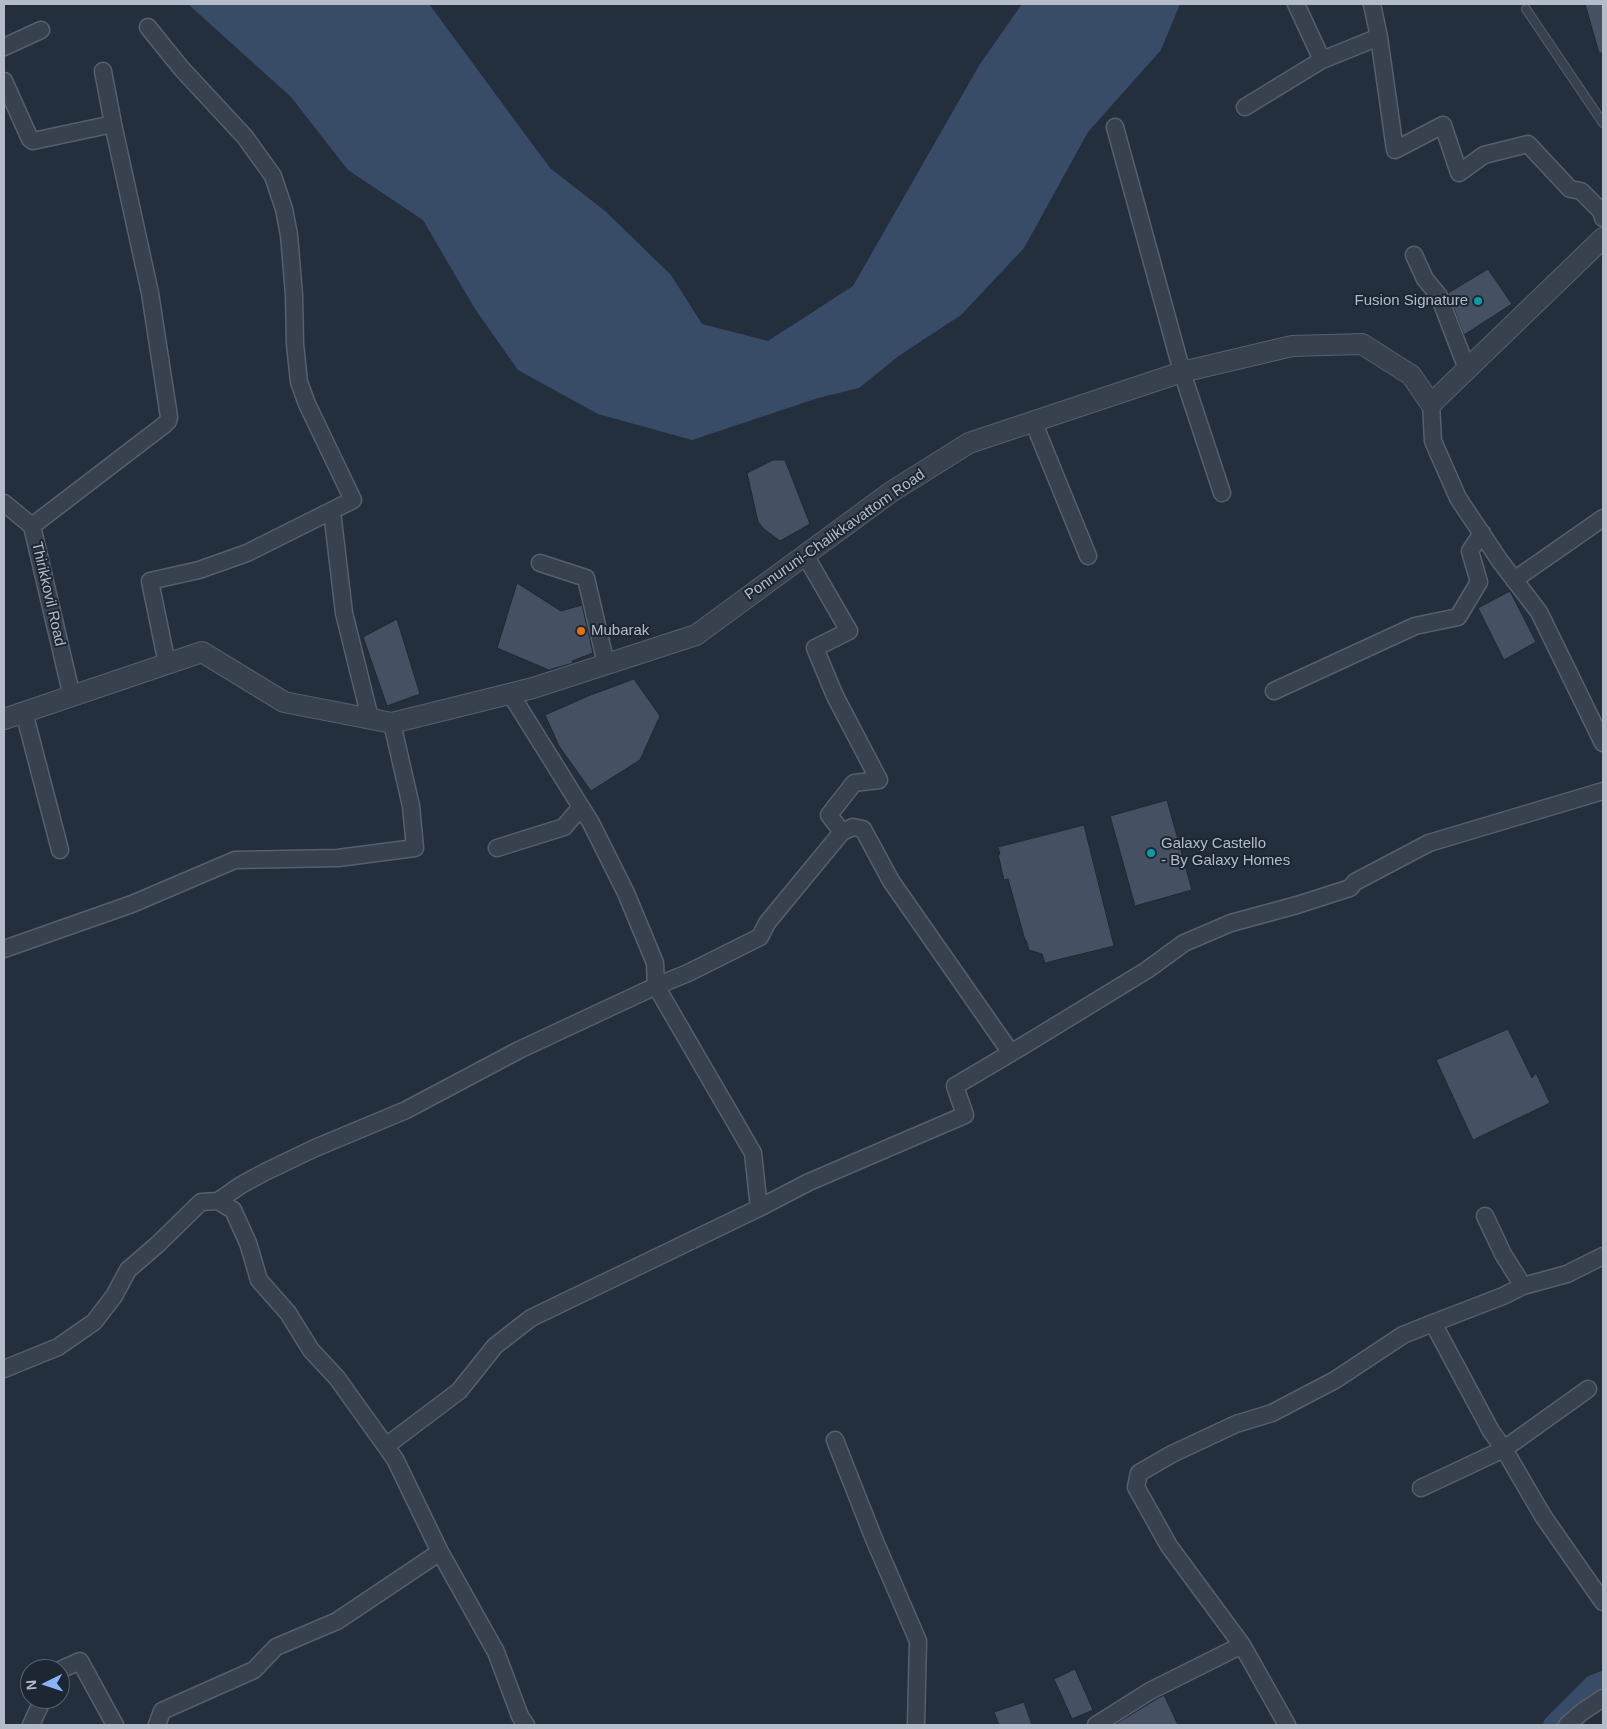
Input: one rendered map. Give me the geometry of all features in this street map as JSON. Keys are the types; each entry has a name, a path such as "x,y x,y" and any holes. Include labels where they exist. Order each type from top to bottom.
{"street":[{"path":"1296,4 1322,60"},
{"path":"1372,4 1379,37 1395,150 1443,125 1460,173 1484,155 1528,144 1570,189 1581,191 1600,211 1603,218"},
{"path":"148,27 181,68 245,137 269,170 278,190 284,208 291,251 294,295 294,344 299,382 310,411 353,500 267,544 225,562 150,582 167,664"},
{"path":"4,47 40,30"},
{"path":"1245,107 1322,60 1379,37"},
{"path":"32,526 164,426 168,421 150,293 103,72"},
{"path":"4,81 30,139 33,141 113,124"},
{"path":"1115,127 1182,372 1222,493"},
{"path":"1603,238 1430,404 1432,441 1458,498 1514,580 1539,612 1603,742"},
{"path":"1414,255 1426,279 1439,296 1467,369"},
{"name":"Ponnuruni-Chalikkavattom Road","path":"4,719 202,652 284,702 392,722 533,688 696,635 891,492 969,443 1182,372 1292,346 1362,344 1411,375 1430,404"},
{"path":"1033,421 1088,556"},
{"name":"Thirikkovil Road","path":"4,504 32,526 72,697"},
{"path":"332,511 344,613 370,718"},
{"path":"1514,580 1603,518"},
{"path":"1274,692 1414,626 1458,617 1478,582 1470,551 1482,533"},
{"path":"805,555 849,631 815,648 835,696 879,780 854,783 829,815 842,832"},
{"path":"540,563 586,578 606,664"},
{"path":"510,694 592,823 626,893 655,963 656,986 753,1153 759,1208"},
{"path":"24,712 60,850"},
{"path":"4,949 132,904 235,860 338,858 415,848 410,806 392,722"},
{"path":"386,1446 460,1392 495,1346 531,1318 809,1182 965,1114 955,1086 1147,970 1184,943 1231,923 1350,888 1355,882 1429,843 1603,791"},
{"path":"497,848 564,827 581,807"},
{"path":"4,1369 58,1347 94,1322 114,1296 128,1270 201,1202 218,1201 241,1185 265,1172 315,1148 406,1110 519,1050 760,938 766,923 842,832 854,828 863,829 892,881 1011,1052"},
{"path":"218,1201 233,1210 248,1243 259,1280 288,1313 311,1350 337,1378 395,1459 440,1552 496,1652 521,1722"},
{"path":"1485,1216 1503,1254 1523,1286"},
{"path":"1286,1725 1242,1645 1169,1546 1136,1487 1139,1473 1172,1454 1236,1424 1272,1413 1335,1380 1403,1335 1503,1296 1523,1286 1567,1274 1603,1256"},
{"path":"1433,1323 1479,1410 1543,1516 1603,1602"},
{"path":"1421,1488 1504,1449 1588,1389"},
{"path":"835,1440 918,1641 916,1725"},
{"path":"157,1725 162,1710 254,1670 276,1647 337,1620 440,1552"},
{"path":"1096,1725 1150,1691 1242,1645"},
{"path":"70,1666 80,1662 115,1725"},
{"path":"1568,1725 1582,1712 1603,1698"},
{"path":"31,1725 38,1709"}],"lane":[{"path":"1526,9 1603,123"}],"water":[{"path":"188,4 429,4 550,168 605,211 671,275 702,324 768,341 853,286 980,64 1022,4 1180,4 1161,50 1088,132 1024,248 961,315 900,355 859,388 818,398 692,440 598,414 518,370 475,309 423,220 348,170 291,97"}],"building":[{"path":"1585,4 1603,4 1603,53 1599,53"},
{"name":"Fusion Signature","path":"1488,269 1512,304 1464,335 1448,293"},
{"path":"773,460 785,460 810,524 780,541 758,522 747,473"},
{"path":"517,583 561,611 582,605 593,653 572,661 573,663 549,670 497,648"},
{"path":"1510,591 1536,642 1504,660 1478,608"},
{"path":"397,619 420,694 387,706 363,637"},
{"path":"634,679 660,716 640,760 591,791 559,746 545,715"},
{"name":"Galaxy Castello - By Galaxy Homes","path":"1167,800 1192,890 1135,906 1110,816"},
{"path":"1084,825 1114,946 1045,963 1042,954 1029,950 1008,879 1004,880 998,847"},
{"path":"1508,1029 1532,1078 1536,1073 1550,1103 1473,1140 1436,1060"},
{"path":"1075,1669 1093,1710 1072,1719 1054,1679"},
{"path":"1164,1695 1178,1725 1114,1725 1155,1700"},
{"path":"1024,1702 1032,1725 999,1725 994,1712"}],"waterway":[{"path":"1553,1725 1593,1685 1603,1681"}],"place":[{"name":"Fusion Signature","path":"1478,301"},
{"name":"Mubarak","path":"581,631"},
{"name":"Galaxy Castello - By Galaxy Homes","path":"1151,853"}]}
